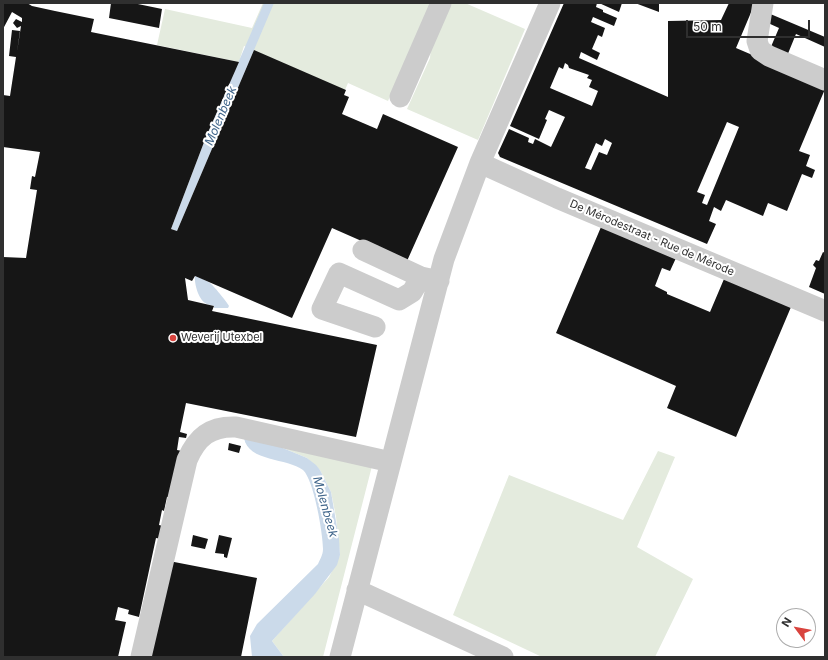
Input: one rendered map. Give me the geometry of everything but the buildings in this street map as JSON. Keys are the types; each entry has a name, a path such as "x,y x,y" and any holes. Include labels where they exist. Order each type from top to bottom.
{"street":[{"path":"400,97 441,3"},
{"path":"375,327 322,310 339,273 399,300 430,279 444,259 480,163 550,3"},
{"path":"763,3 757,41 760,50 769,56 825,80"},
{"name":"De Mérodestraat - Rue de Mérode","path":"480,163 564,201 825,311"},
{"path":"363,250 430,279"},
{"path":"340,657 391,462 430,279"},
{"path":"141,657 188,460 191,451 197,442 205,435 224,427 236,427 391,462"},
{"path":"357,590 503,657"}],"shaded area":[{"path":"263,3 431,3 388,101 348,83 345,90 244,46 239,62 157,45 165,9 252,28"},
{"path":"448,3 465,3 525,29 478,140 407,109 430,58 431,46"},
{"path":"278,446 372,466 323,657 284,657 272,641 329,577 340,555 336,517 331,492 320,470 307,458"},
{"path":"658,451 675,457 637,547 693,579 655,657 542,657 453,615 509,475 623,520"}],"water":[{"name":"Molenbeek","path":"264,3 274,3 177,231 171,229 206,137"},
{"path":"195,276 212,284 228,304 228,308 214,308 214,306 204,302 198,292 195,283"},
{"name":"Molenbeek","path":"244,438 278,446 307,458 320,470 331,492 339,539 340,555 337,565 315,594 272,641 284,657 252,657 250,636 257,624 318,564 323,549 320,520 311,484 303,470 288,463 260,456 247,446"}],"place":[{"name":"Weverij Utexbel","path":"173,338"}]}
